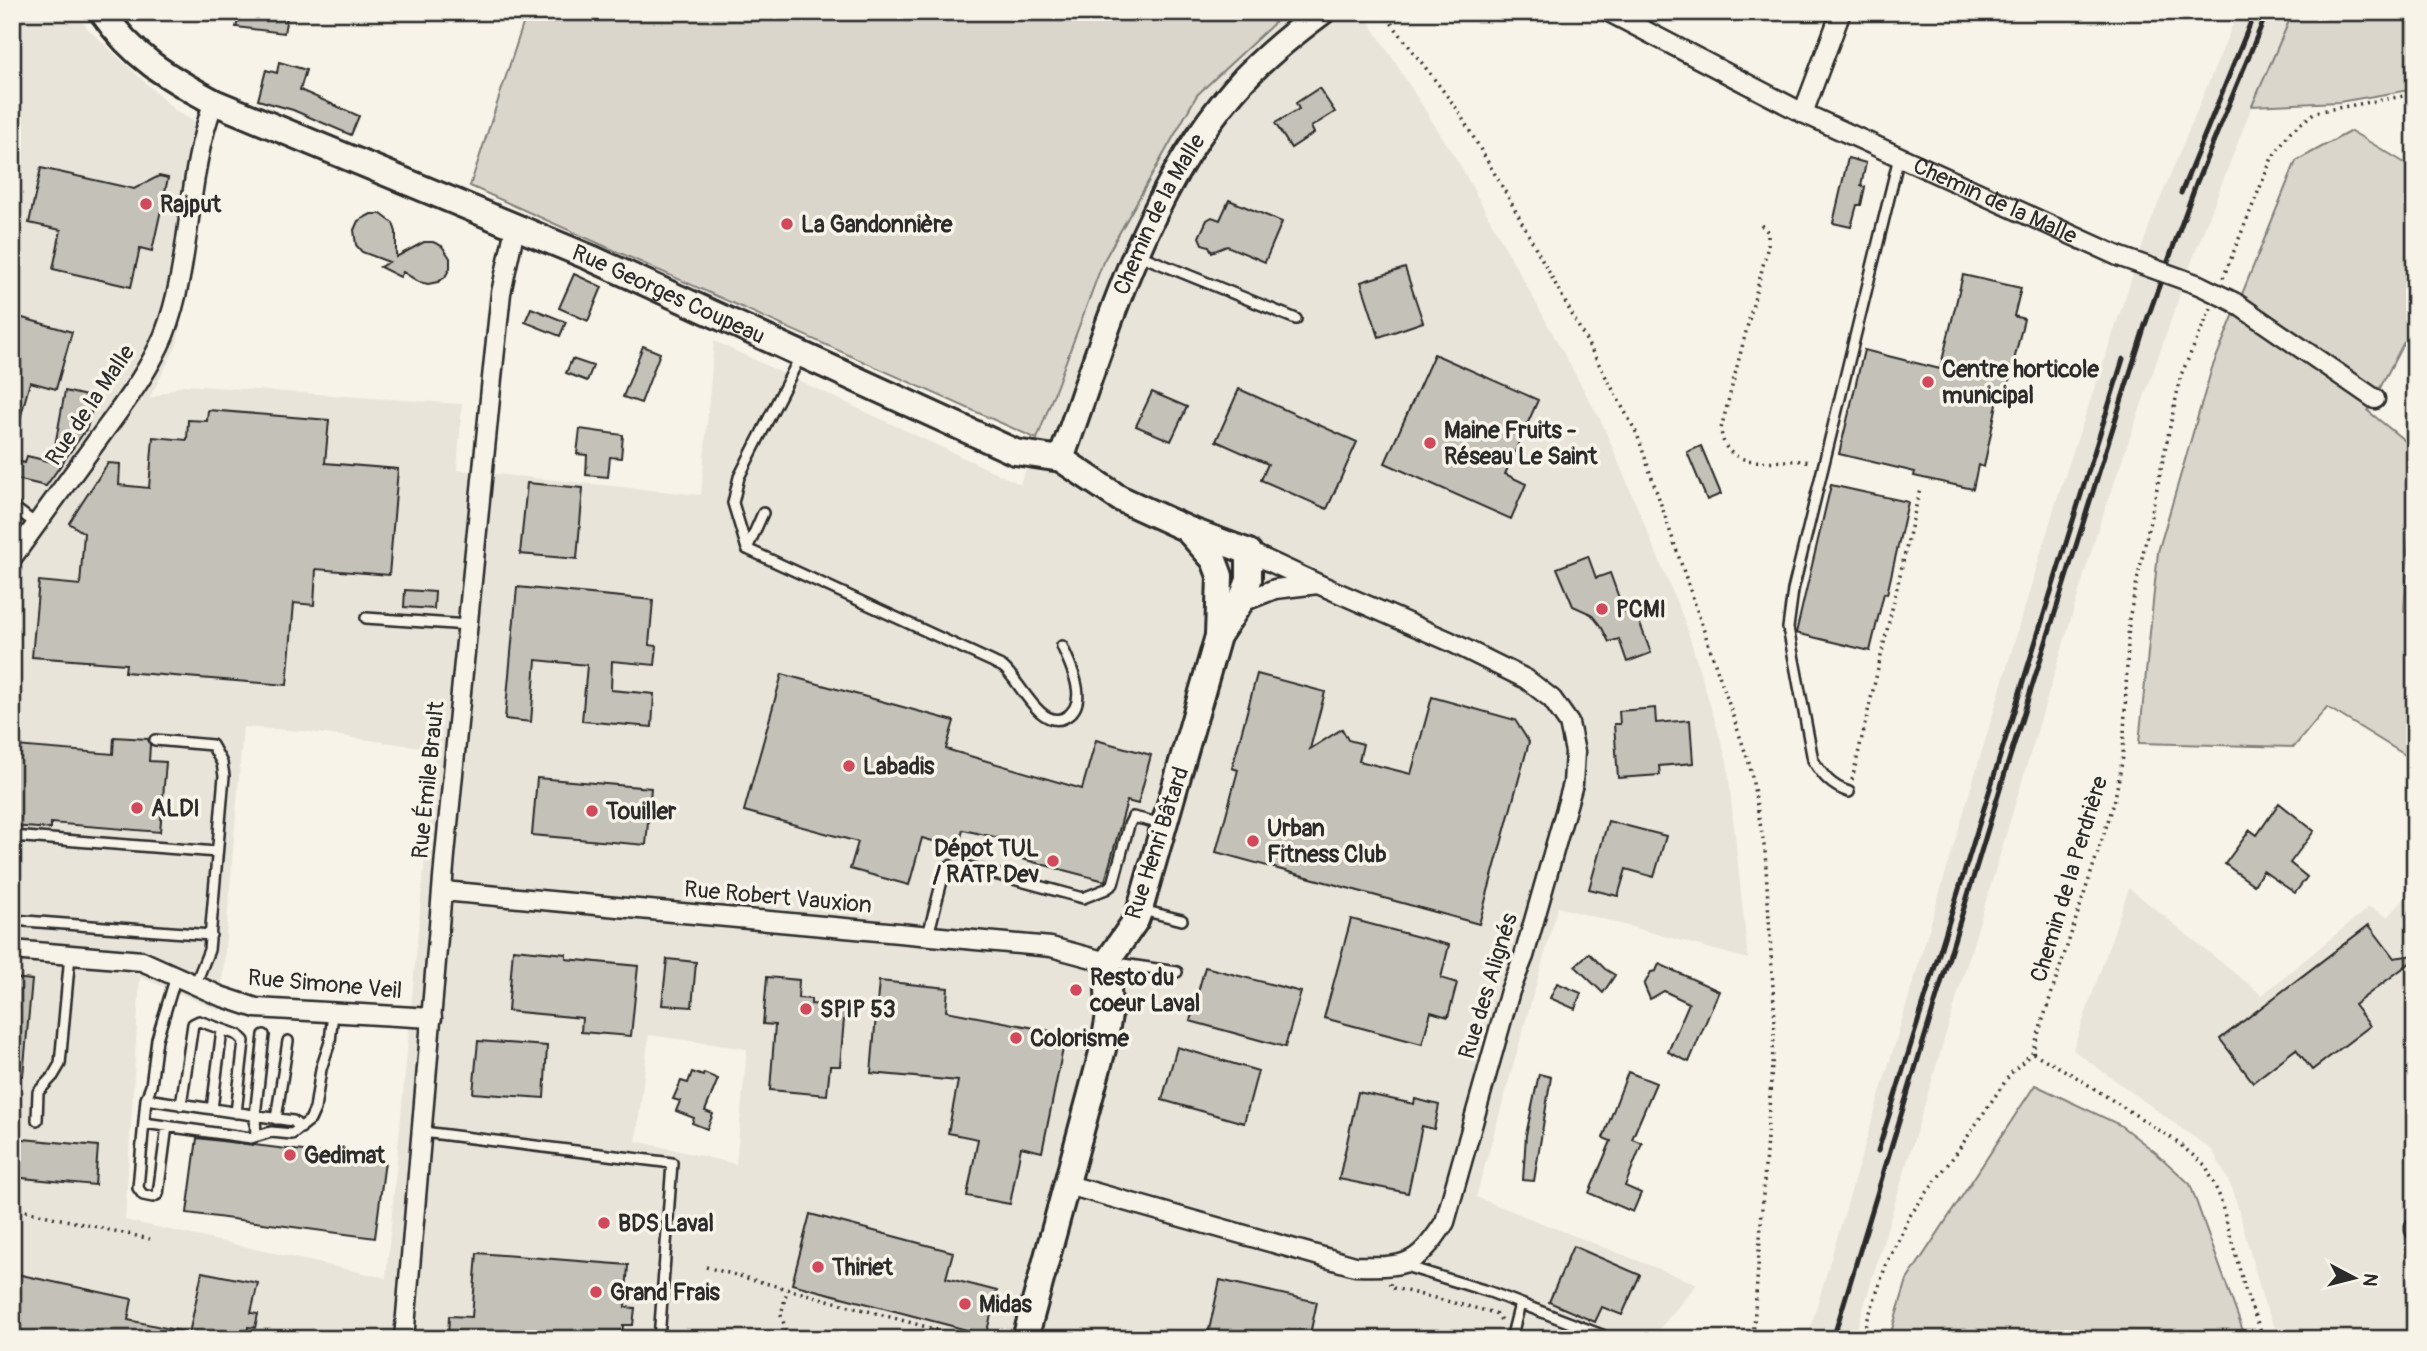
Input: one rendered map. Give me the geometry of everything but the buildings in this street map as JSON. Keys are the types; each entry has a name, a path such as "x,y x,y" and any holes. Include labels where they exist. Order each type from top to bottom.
{"street":[{"name":"Rue Georges Coupeau","path":"102,12 142,58 183,86 214,102 591,258 1015,452 1061,459 1119,498 1187,529 1248,552"},
{"name":"Chemin de la Malle","path":"1061,459 1135,254 1197,138 1235,89 1269,55 1322,12"},
{"name":"Chemin de la Malle","path":"1609,12 1802,113 2118,256 2217,293 2375,399"},
{"path":"1802,113 1841,12"},
{"name":"Rue de la Malle","path":"12,558 145,374 164,334 177,290 195,174 207,120 214,102"},
{"name":"Rue Émile Brault","path":"404,1339 468,625 501,293 514,228"},
{"path":"1187,529 1214,560 1230,573 1244,592"},
{"path":"1244,592 1248,552"},
{"name":"Rue des Alignés","path":"1248,552 1449,641 1526,679 1552,699 1569,723 1575,752 1573,784 1524,956 1510,991 1445,1222 1429,1247 1419,1256 1394,1266"},
{"path":"1214,560 1221,589 1219,636"},
{"path":"1244,592 1318,584"},
{"path":"1244,592 1275,589"},
{"name":"Rue Henri Bâtard","path":"1107,962 1136,920 1219,636 1244,592"},
{"name":"Rue Robert Vauxion","path":"443,891 1051,947 1107,962"},
{"name":"Rue Simone Veil","path":"12,950 142,961 220,996 256,1008 432,1018"},
{"path":"1025,1339 1103,1049 1109,1015 1107,962"},
{"path":"1068,1185 1355,1266 1394,1266"}],"lane":[{"path":"1849,792 1837,788 1823,777 1813,760 1788,628 1793,590 1899,157"},
{"path":"1135,254 1296,320"},
{"path":"801,355 740,477 733,503 747,549 1003,667 1040,712 1053,720 1071,713 1078,694 1077,680 1062,646"},
{"path":"12,506 36,524"},
{"path":"747,549 763,513"},
{"path":"366,618 468,625"},
{"path":"155,740 212,745 222,763 224,776 211,935 209,950 195,985"},
{"path":"928,935 943,877 949,866 958,864 1083,898 1106,890 1113,884 1133,817 1165,825"},
{"path":"12,836 217,852"},
{"path":"1140,909 1182,920"},
{"path":"12,920 211,935"},
{"path":"37,1120 38,1092 60,1064 70,955"},
{"path":"1107,962 1177,972"},
{"path":"167,1126 158,1194 143,1195 138,1188 146,1099 151,1086 157,1039 176,976"},
{"path":"144,1123 251,1138 271,1132 292,1135 310,1120 315,1109 321,1069 330,1042 333,1012"},
{"path":"181,1105 193,1024 199,1021 243,1038 245,1044 236,1113"},
{"path":"212,1109 222,1030"},
{"path":"256,1136 255,1116 264,1035"},
{"path":"276,1119 288,1041"},
{"path":"146,1099 293,1121 302,1128"},
{"path":"423,1132 672,1163 659,1339"},
{"path":"1394,1266 1490,1292 1602,1337"},
{"path":"1511,1339 1520,1304"},
{"path":"791,1339 823,1336 832,1339"}],"path":[{"path":"1383,12 1457,109 1514,206 1637,434 1750,766 1765,851 1775,1022 1754,1339"},
{"name":"Chemin de la Perdrière","path":"2032,1053 2114,803 2123,757 2129,620 2181,375 2272,158 2290,132 2315,112 2415,94"},
{"path":"1761,225 1768,233 1768,246 1721,429 1722,440 1732,452 1751,461 1769,464 1800,459 1824,465"},
{"path":"1849,792 1920,489"},
{"path":"1861,1339 1885,1265 1911,1214 2011,1073 2032,1053 2073,1075 2173,1139 2206,1166 2219,1195 2246,1296 2264,1339"},
{"path":"12,1208 150,1239"},
{"path":"1394,1266 1390,1287 1496,1313 1501,1319 1500,1329"},
{"path":"706,1267 971,1339"},
{"path":"787,1290 781,1315 791,1339"}],"shaded area":[{"path":"12,12 74,12 89,30 175,110 215,134 177,345 149,399 183,385 462,404 457,470 701,495 714,341 1020,484 1103,262 1197,95 1286,12 1363,12 1460,165 1603,425 1685,622 1727,761 1748,959 1558,907 1476,1197 1697,1284 1651,1339 12,1339","holes":["243,727 303,731 435,749 386,1278 125,1220 140,977 220,1011","649,1035 747,1049 736,1164 636,1141"]},
{"name":"La Gandonnière","path":"527,12 1286,12 1197,95 1103,262 1037,439 470,186"},
{"path":"2238,12 2293,12 2252,106 2190,266 2098,529 1854,1339 1807,1339 2056,502 2151,221"},
{"path":"2293,12 2415,12 2415,89 2339,102 2252,106"},
{"path":"2351,131 2415,169 2415,346 2404,342 2368,411 2415,449 2404,611 2415,618 2415,761 2327,707 2294,747 2139,743 2158,552 2212,368 2296,161"},
{"path":"2129,888 2262,995 2369,907 2388,917 2415,888 2415,1339 2280,1339 2264,1303 2233,1190 2213,1151 2073,1050"},
{"path":"2035,1085 2120,1125 2190,1184 2246,1339 1889,1339 1907,1280"}],"railway":[{"path":"2181,193 2255,12"},
{"path":"1833,1339 2004,776 2145,325 2196,184 2267,12"},
{"path":"1878,1151 2123,359"}],"place":[{"name":"Rajput","path":"146,204"},
{"name":"La Gandonnière","path":"787,224"},
{"name":"Centre horticole municipal","path":"1928,382"},
{"name":"Maine Fruits - Réseau Le Saint","path":"1430,443"},
{"name":"PCMI","path":"1602,609"},
{"name":"Labadis","path":"849,766"},
{"name":"ALDI","path":"137,808"},
{"name":"Touiller","path":"592,811"},
{"name":"Urban Fitness Club","path":"1253,841"},
{"name":"Dépot TUL / RATP Dev","path":"1053,861"},
{"name":"Resto du coeur Laval","path":"1076,990"},
{"name":"SPIP 53","path":"806,1009"},
{"name":"Colorisme","path":"1016,1038"},
{"name":"Gedimat","path":"290,1155"},
{"name":"BDS Laval","path":"604,1223"},
{"name":"Thiriet","path":"818,1267"},
{"name":"Grand Frais","path":"596,1292"},
{"name":"Midas","path":"965,1304"}]}
